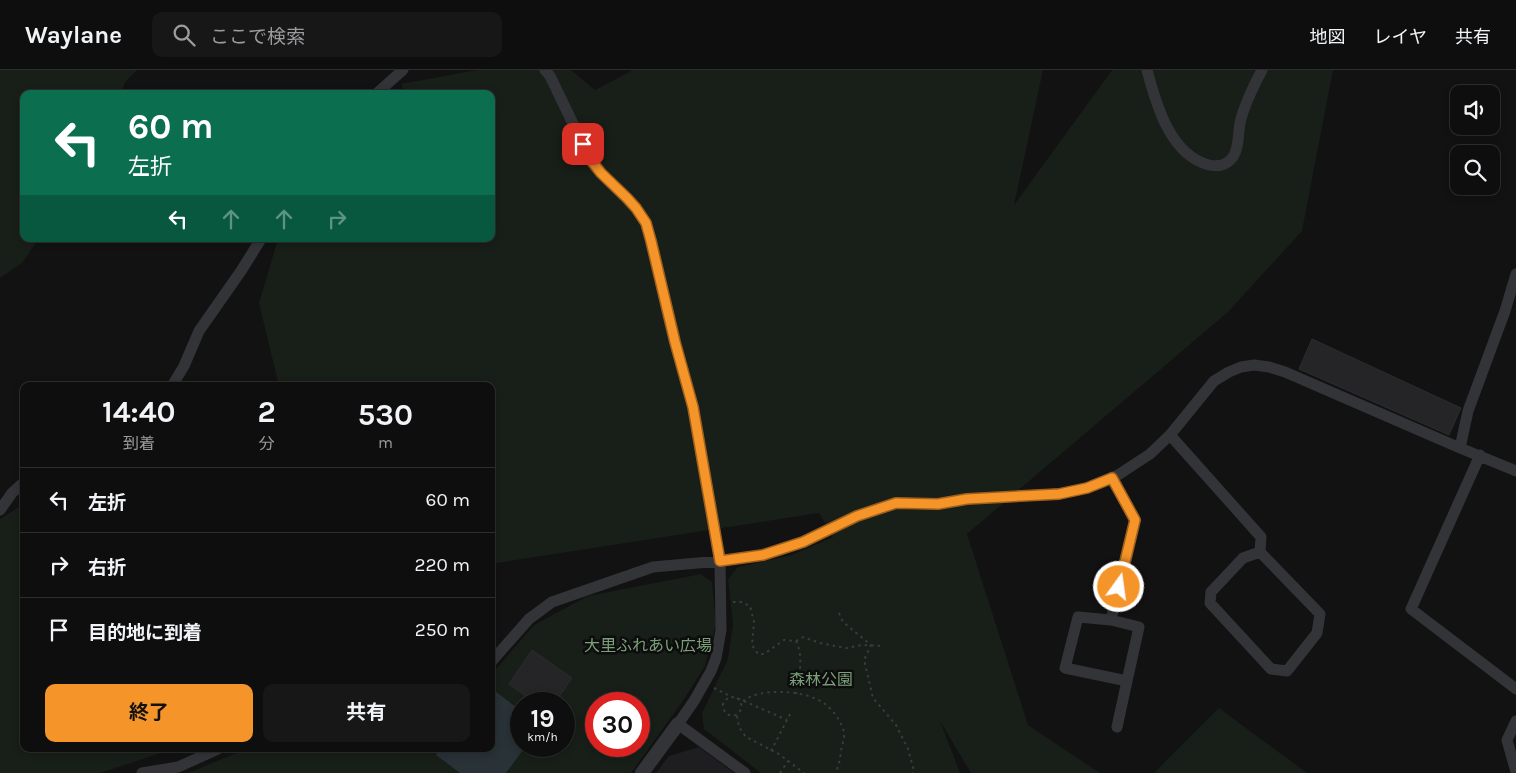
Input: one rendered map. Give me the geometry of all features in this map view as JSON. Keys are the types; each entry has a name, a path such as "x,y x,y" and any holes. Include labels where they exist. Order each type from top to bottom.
{"street":[{"path":"380,90 403,70"},
{"path":"545,70 550,76 590,159 601,173 636,208 646,223 693,407 720,561 721,630 716,658 704,683 678,724 642,773"},
{"path":"1147,70 1163,119 1175,140 1199,162 1222,165 1230,161 1234,155 1240,123 1247,101 1262,70"},
{"path":"174,382 184,366 199,331 241,272 259,242"},
{"path":"1460,448 1468,411 1505,311 1516,274"},
{"path":"1505,311 1516,315"},
{"path":"495,658 530,619 552,602 653,567 763,555 803,542 857,516 896,503 938,504 967,499 1059,494 1087,488 1112,478 1150,454 1170,435 1214,381 1241,367 1254,365 1284,372 1516,471"},
{"path":"1170,435 1261,537 1260,552 1320,614 1317,633 1287,671 1271,669 1210,603 1211,592 1243,558 1260,552"},
{"path":"1480,455 1411,609 1516,689"},
{"path":"1111,620 1135,520 1112,478"},
{"path":"0,510 12,493 20,486"},
{"path":"1117,727 1139,627 1111,620 1078,617 1065,668 1127,681"},
{"path":"1516,721 1507,740 1516,772"},
{"path":"678,724 746,773"},
{"path":"142,773 178,767 211,752"}],"path":[{"path":"722,603 741,602 750,606 754,622 752,645 758,654 764,654 784,640 796,641 803,637 820,643 846,648 862,645 882,646"},
{"path":"839,613 843,622 871,645"},
{"path":"796,641 800,650 796,694"},
{"path":"871,645 864,660 873,698 896,725 908,750 913,773"},
{"path":"704,683 787,720"},
{"path":"743,700 748,696 786,692 812,697 823,702 833,711 845,734 838,766 834,773"},
{"path":"732,697 725,700 723,704 723,708 728,715 736,715 742,709 742,704 737,698"},
{"path":"771,751 790,714"},
{"path":"736,715 742,733 746,738 788,761 804,773"},
{"path":"780,773 788,761"}],"shaded area":[{"path":"495,691 510,703 510,757 518,757 506,773 460,773 436,755 438,752 495,752"},
{"path":"699,747 734,773 656,773 669,756"}],"green space":[{"path":"0,70 137,70 126,81 122,90 20,90 20,242 37,242 22,263 0,278"},
{"name":"森林公園","path":"477,70 571,70 595,90 633,70 1043,70 1014,205 1112,70 1333,70 1302,231 1228,312 967,534 1028,725 1100,773 971,773 940,721 960,773 761,773 704,729 702,713 728,659 733,625 728,579 738,567 792,555 833,537 819,513 495,563 495,382 278,382 259,303 277,242 495,242 495,90 403,90 401,84"},
{"path":"20,506 20,752 163,752 100,773 0,773 0,519"},
{"name":"大里ふれあい広場","path":"701,574 712,582 716,624 705,666 650,747 650,692 585,692 585,757 642,757 631,773 185,773 239,752 495,752 495,670 534,625 588,596"},
{"path":"1219,708 1307,773 1154,773"}],"building":[{"path":"1312,339 1461,408 1449,435 1299,369"},
{"path":"532,650 572,678 562,692 520,692 509,684"}],"route":[{"path":"583,144 590,159 601,173 636,208 646,223 666,308 693,407 720,561 763,555 803,542 857,516 896,503 938,504 967,499 1059,494 1087,488 1112,478 1135,520 1119,587"}]}
